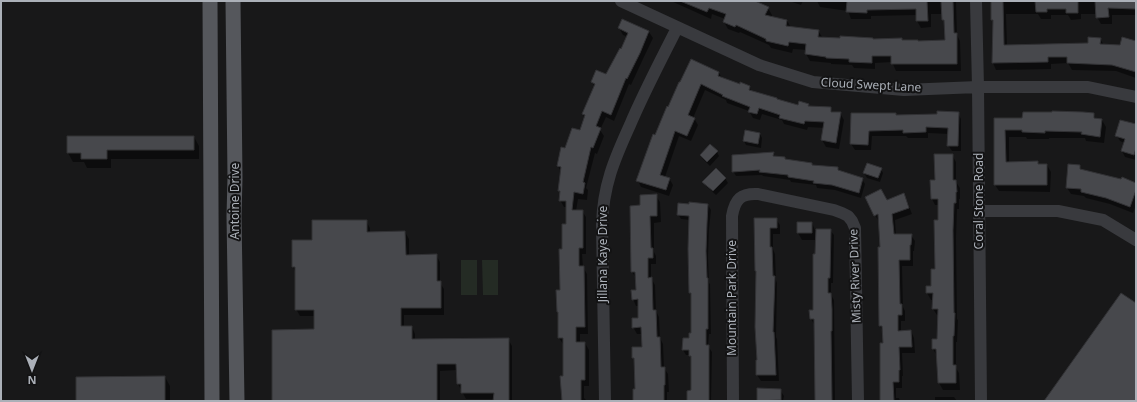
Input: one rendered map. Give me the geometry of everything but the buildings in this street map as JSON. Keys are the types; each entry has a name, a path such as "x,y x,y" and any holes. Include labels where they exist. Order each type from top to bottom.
{"main road":[{"name":"Antoine Drive","path":"210,1 212,401"},
{"name":"Antoine Drive","path":"233,1 237,401"},
{"path":"212,216 234,216"}],"street":[{"name":"Cloud Swept Lane","path":"621,1 759,65 813,82 904,90 978,87 1088,87 1136,97"},
{"name":"Coral Stone Road","path":"976,1 981,401"},
{"name":"Jillana Kaye Drive","path":"605,401 602,225 606,187 619,149 640,102 677,28"},
{"name":"Misty River Drive","path":"740,197 758,194 834,210 848,216 852,221 855,228 858,401"},
{"name":"Mountain Park Drive","path":"733,401 732,216 734,205 740,197"},
{"path":"979,210 1058,211 1103,220 1136,240"}],"shaded area":[{"path":"461,260 477,260 477,295 461,295"},
{"path":"482,260 498,260 498,295 483,295"}]}
